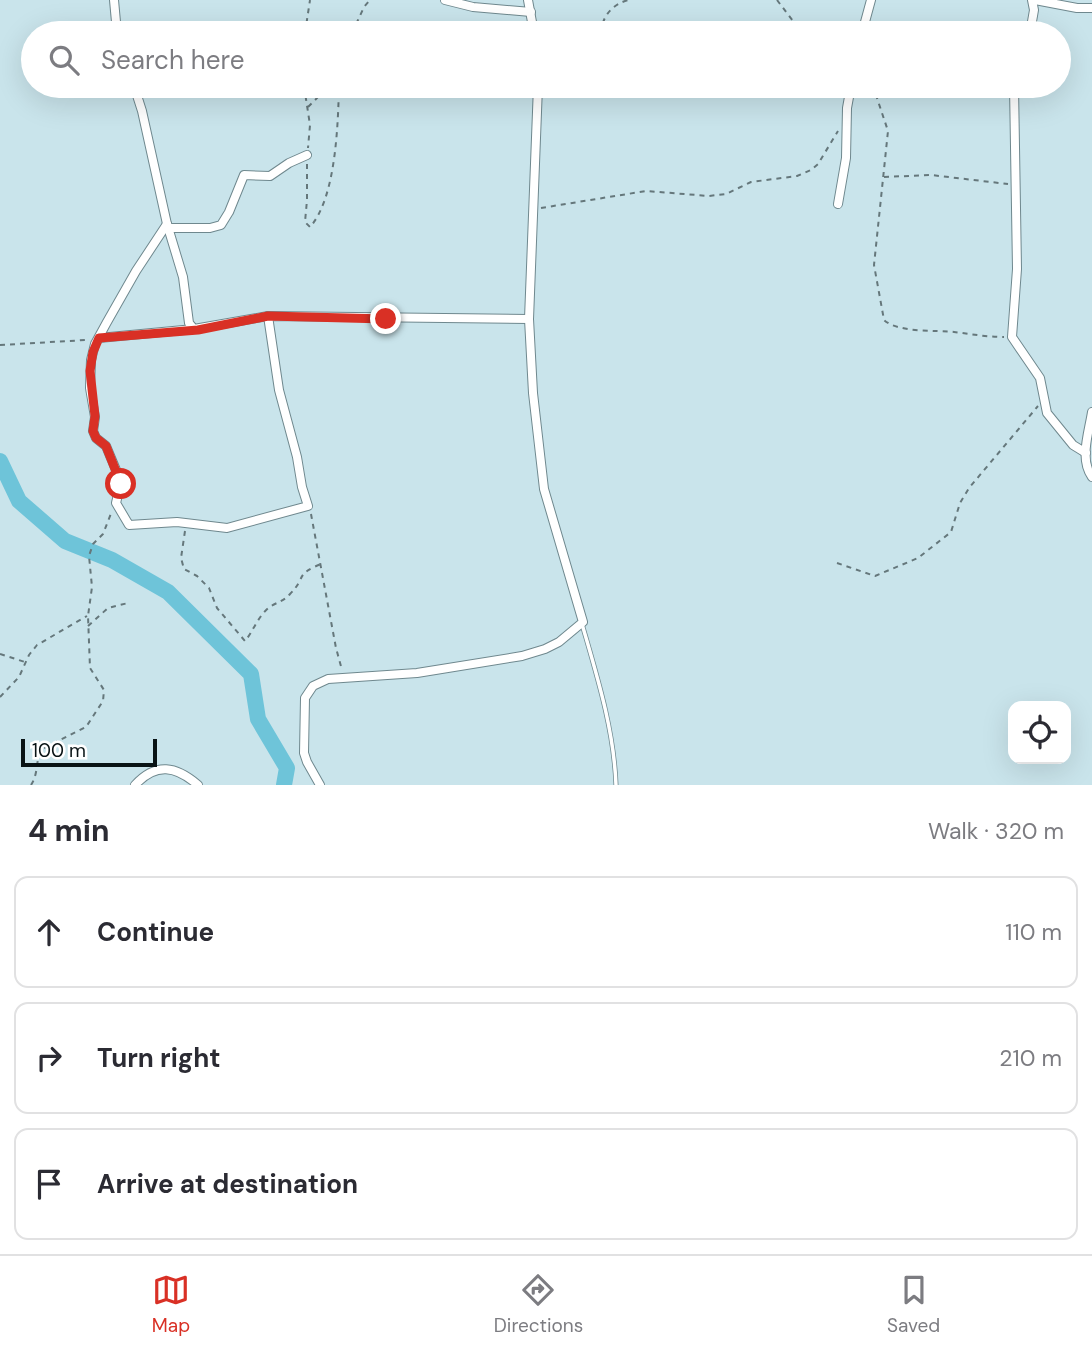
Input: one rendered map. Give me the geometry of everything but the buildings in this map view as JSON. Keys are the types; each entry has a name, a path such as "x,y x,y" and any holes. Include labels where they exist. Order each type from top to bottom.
{"street":[{"path":"114,0 116,21"},
{"path":"445,0 473,7 531,12"},
{"path":"528,0 532,21"},
{"path":"865,21 871,0"},
{"path":"1032,21 1034,0 1092,8"},
{"path":"138,98 183,277 189,323 194,329"},
{"path":"320,785 306,762 304,752 305,698 313,686 344,678 417,673 522,656 559,642 582,624 583,619 544,489 533,393 529,319 538,98"},
{"path":"838,204 846,158 850,98"},
{"path":"1013,98 1017,269 1012,337 1040,378 1047,413 1073,445 1086,453"},
{"path":"168,226 210,228 221,225 244,175 270,176 307,155"},
{"path":"168,226 136,271 99,338 93,352 90,371 95,416 93,431 96,438 106,446 121,482 116,503 131,526 186,523 228,528 308,506 279,390 268,316"},
{"path":"99,338 194,329 268,316 529,319"},
{"path":"1092,412 1086,453 1086,466 1092,477"},
{"path":"135,785 148,775 168,769 181,771 198,785"}],"lane":[{"path":"582,624 600,689 615,762 616,785"}],"path":[{"path":"307,21 310,0"},
{"path":"358,21 370,0"},
{"path":"604,21 605,16 620,2 628,0"},
{"path":"776,0 793,21"},
{"path":"306,98 310,125 305,222 310,227 320,211 331,179 338,98"},
{"path":"308,107 317,98"},
{"path":"877,98 888,131 874,265 884,320 897,326 942,333 952,331 985,337 1012,337"},
{"path":"533,209 646,191 718,195 726,194 751,181 797,176 818,164 831,139 847,120"},
{"path":"883,177 939,176 1016,186"},
{"path":"0,345 76,342 99,338"},
{"path":"837,563 875,576 918,558 939,543 951,533 960,503 968,488 1043,400"},
{"path":"31,785 36,778 39,753 42,749 86,727 103,701 104,690 90,668 88,615 92,587 89,556 93,544 103,534 116,503"},
{"path":"310,509 344,678"},
{"path":"186,523 181,558 184,569 198,577 209,588 217,608 245,641 268,609 284,601 295,589 304,572 321,564"},
{"path":"88,626 108,608 128,603"},
{"path":"0,697 19,677 26,662 44,639 65,630 88,615"},
{"path":"0,654 26,662"}],"waterway":[{"path":"0,461 19,501 65,541 112,560 168,592 251,674 258,719 287,768 284,785"}],"route":[{"path":"121,484 106,446 96,438 93,431 95,416 90,371 95,344 99,338 198,330 268,316 386,319"}]}
